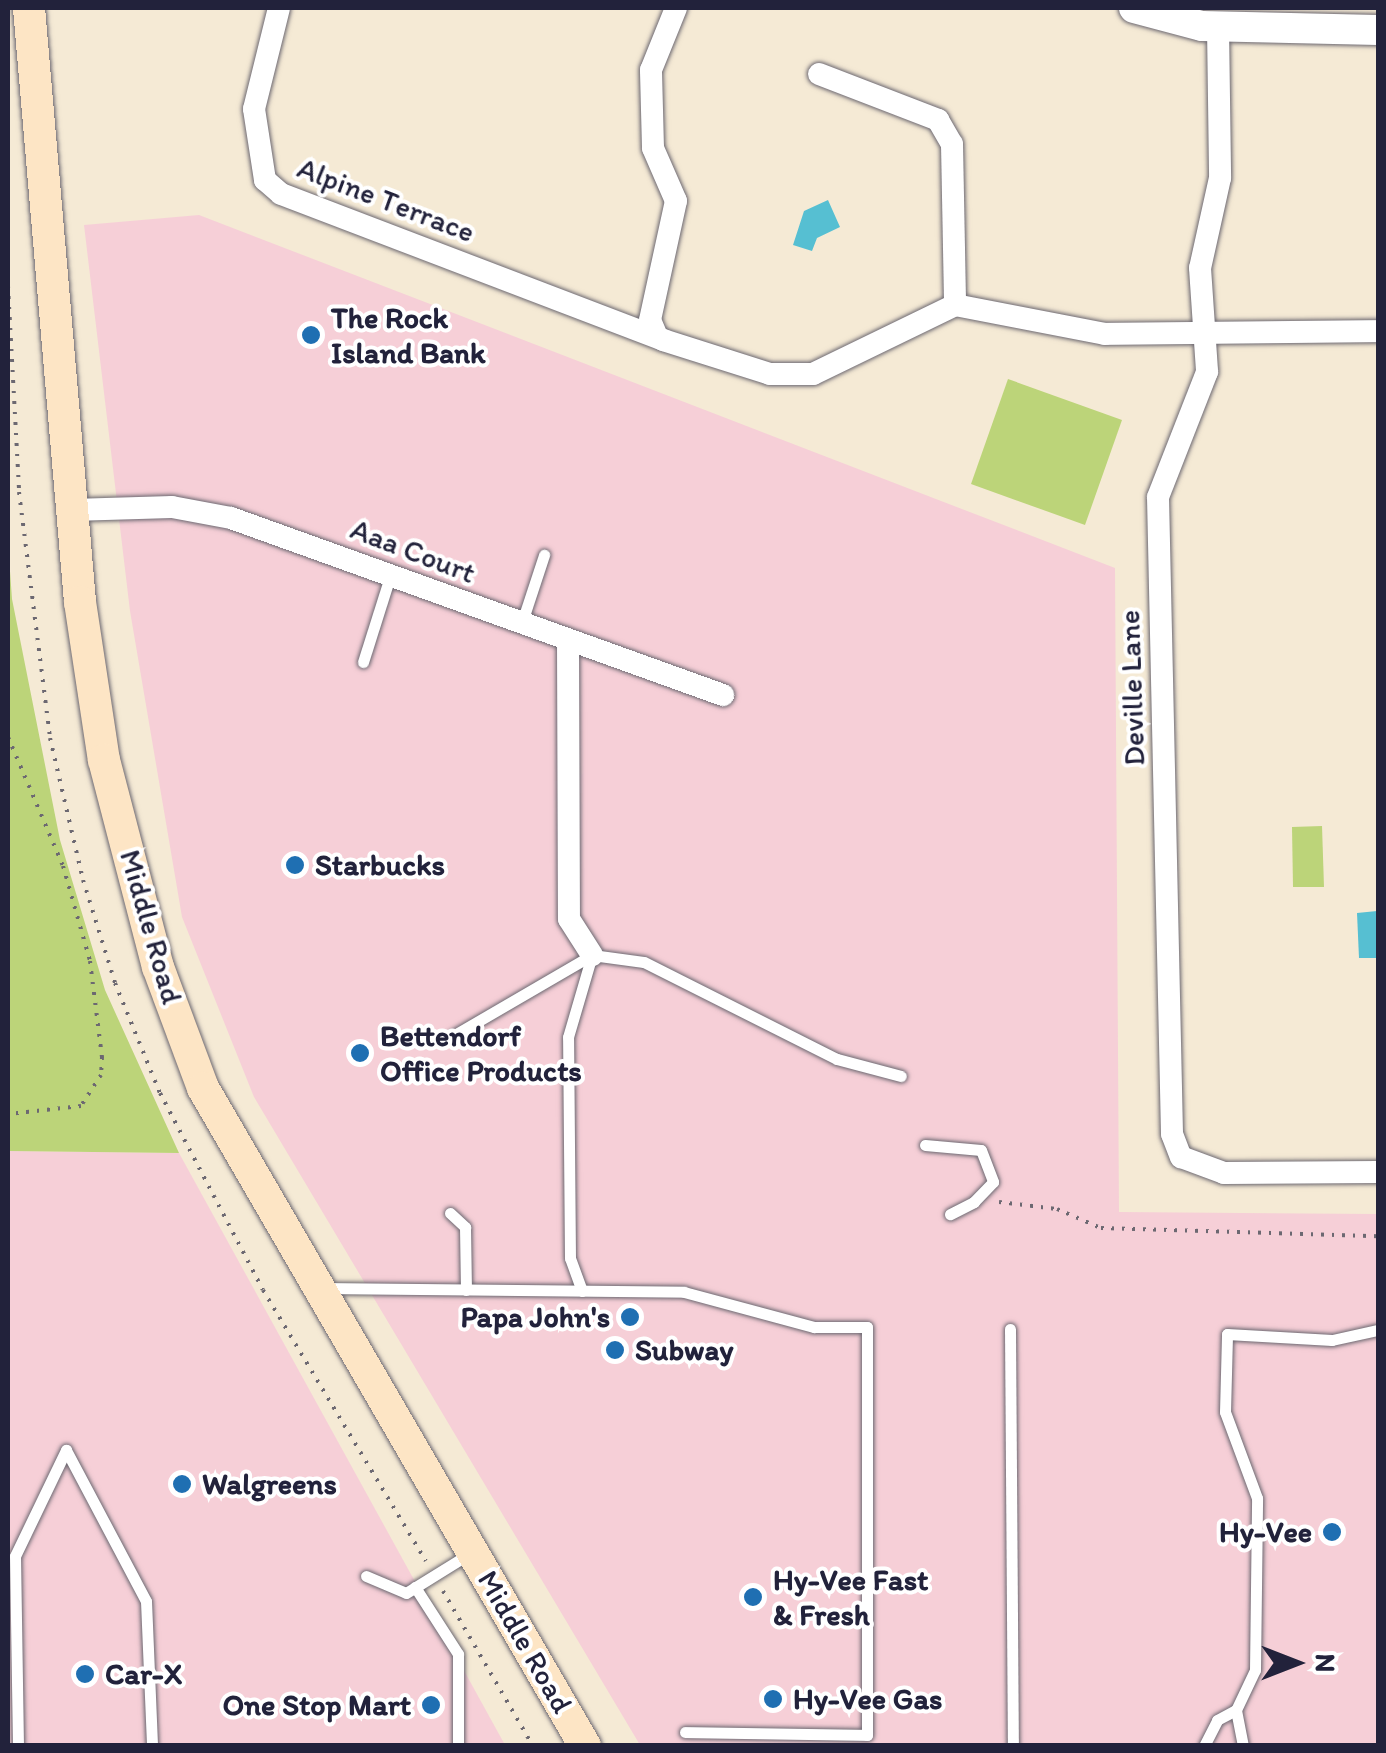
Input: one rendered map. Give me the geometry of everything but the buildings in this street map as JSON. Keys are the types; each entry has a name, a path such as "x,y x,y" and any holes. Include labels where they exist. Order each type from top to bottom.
{"main road":[{"name":"Middle Road","path":"28,8 72,510 104,760 158,967 203,1088 586,1746"}],"street":[{"name":"Alpine Terrace","path":"279,8 254,108 255,143 273,187 656,334"},
{"path":"676,8 651,70 652,148 676,201 650,320 656,334 770,374 813,374 955,305 1105,334 1378,331"},
{"path":"1134,8 1218,28 1294,20 1378,30"},
{"name":"Deville Lane","path":"1218,28 1220,178 1200,268 1207,372 1158,497 1172,1134 1181,1157 1224,1173 1378,1172"},
{"path":"819,74 938,120 952,144 955,305"},
{"name":"Aaa Court","path":"72,510 172,507 231,518 723,696"},
{"path":"568,642 569,919 592,955"}],"lane":[{"path":"521,625 544,555"},
{"path":"364,662 391,573"},
{"path":"582,1290 570,1258 568,1037 592,955"},
{"path":"450,1037 592,955 644,962 837,1059 902,1076"},
{"path":"926,1145 982,1150 992,1182 981,1195 950,1214"},
{"path":"450,1213 465,1227 466,1290"},
{"path":"316,1288 684,1292 814,1327 867,1328 867,1734 685,1732"},
{"path":"1010,1329 1013,1746"},
{"path":"1204,1746 1217,1720 1236,1710 1256,1670 1257,1498 1225,1412 1227,1334 1332,1340 1378,1330"},
{"path":"18,1746 15,1556 66,1450 146,1601 152,1746"},
{"path":"366,1576 406,1593 472,1552"},
{"path":"415,1587 458,1654 458,1746"},
{"path":"1236,1710 1243,1746"}],"path":[{"path":"8,737 63,866 90,961 102,1057 101,1075 81,1106 8,1114"},
{"path":"981,1195 1014,1208 1057,1210 1101,1228 1378,1236"}],"shaded area":[{"path":"199,215 1115,568 1119,1212 1378,1214 1378,1745 640,1745 254,1097 182,917 130,611 84,225"},
{"path":"8,1151 179,1153 505,1745 8,1746"}],"green space":[{"path":"1008,379 1122,420 1085,525 971,484"},
{"path":"8,543 12,599 60,840 105,990 179,1153 8,1151"},
{"path":"1322,826 1324,887 1293,887 1292,827"}],"water":[{"path":"828,200 840,227 817,238 812,251 793,245 804,211"},
{"path":"1377,911 1378,958 1359,958 1357,913"}],"place":[{"name":"The Rock Island Bank","path":"311,335"},
{"name":"Starbucks","path":"295,865"},
{"name":"Bettendorf Office Products","path":"360,1053"},
{"name":"Papa John's","path":"630,1317"},
{"name":"Subway","path":"615,1350"},
{"name":"Walgreens","path":"182,1484"},
{"name":"Hy-Vee","path":"1332,1532"},
{"name":"Hy-Vee Fast & Fresh","path":"753,1597"},
{"name":"Car-X","path":"85,1674"},
{"name":"Hy-Vee Gas","path":"773,1699"},
{"name":"One Stop Mart","path":"431,1705"}]}
